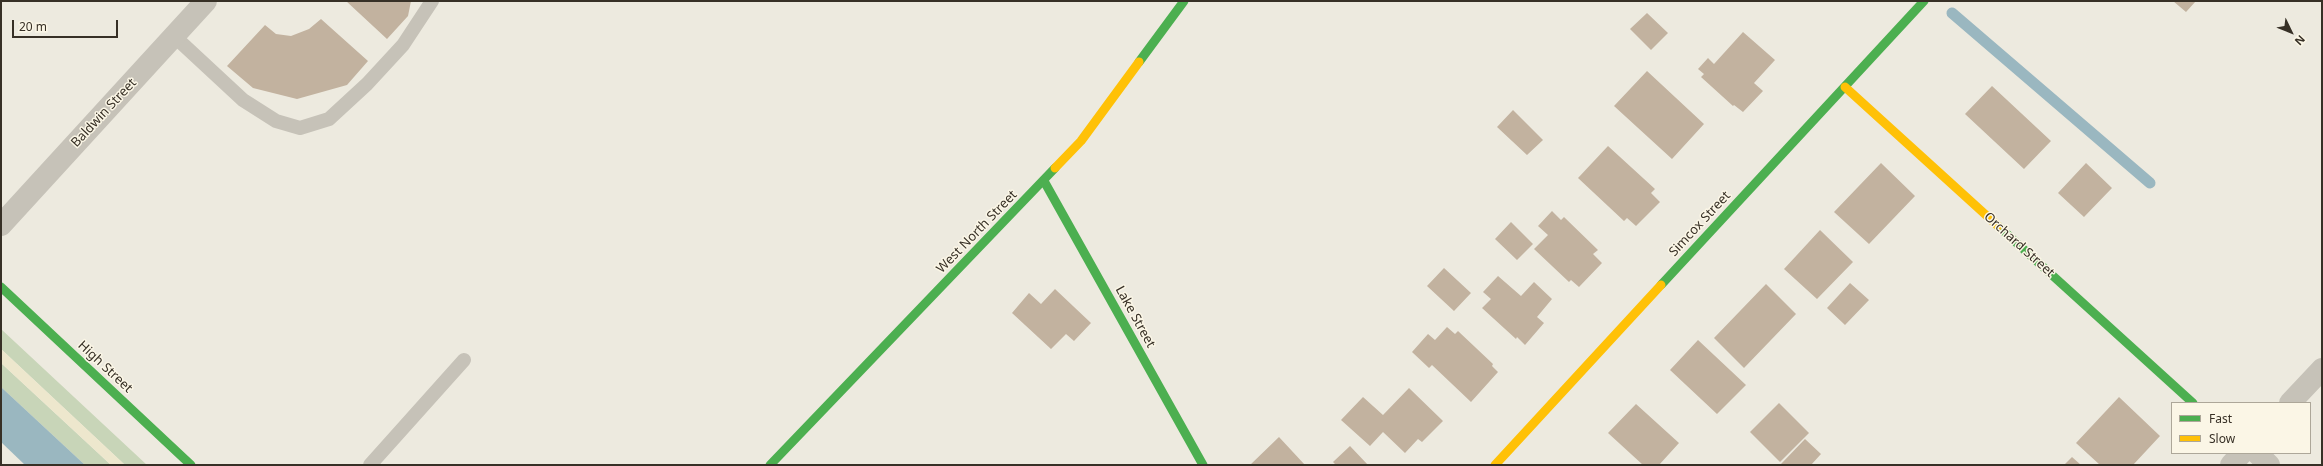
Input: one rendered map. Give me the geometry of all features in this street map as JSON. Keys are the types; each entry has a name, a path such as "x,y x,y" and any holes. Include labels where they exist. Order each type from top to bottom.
{"street":[{"name":"Baldwin Street","path":"1,225 206,1"},
{"name":"West North Street","path":"770,465 1081,141 1184,1"},
{"name":"Simcox Street","path":"1495,465 1924,1"},
{"name":"Orchard Street","path":"1845,87 2193,402"},
{"name":"Lake Street","path":"1044,181 1203,465"},
{"name":"High Street","path":"1,287 191,465"},
{"path":"2291,402 2322,369"},
{"path":"2231,465 2241,454"},
{"path":"2258,454 2269,465"}],"lane":[{"path":"174,36 243,100 276,121 300,128 329,119 367,84 403,45 432,1"},
{"path":"370,465 464,360"}],"green space":[{"path":"1,329 147,465 125,465 1,349"},
{"path":"1,363 111,465 85,465 1,387"}],"shaded area":[{"path":"1,349 125,465 111,465 1,363"}],"water":[{"path":"1,387 85,465 25,465 1,442"}],"building":[{"path":"346,1 411,1 408,16 387,39"},
{"path":"2173,1 2196,1 2186,12"},
{"path":"1647,13 1668,33 1651,50 1630,29"},
{"path":"321,19 368,61 347,85 297,99 253,88 227,66 265,25 276,34 291,36 309,29"},
{"path":"1743,32 1775,60 1754,83 1763,91 1743,112 1734,105 1733,106 1701,77 1704,74 1698,69 1708,58 1714,64"},
{"path":"1647,71 1704,124 1672,159 1614,106"},
{"path":"1992,86 2051,141 2024,169 1965,114"},
{"path":"1513,110 1543,140 1527,155 1497,127"},
{"path":"1608,146 1655,189 1651,193 1660,202 1636,226 1627,218 1624,221 1578,178"},
{"path":"1881,163 1915,196 1869,244 1834,212"},
{"path":"2086,163 2112,188 2084,217 2058,193"},
{"path":"1552,211 1561,220 1564,217 1598,250 1593,254 1602,263 1579,287 1571,280 1569,282 1534,249 1548,235 1538,226"},
{"path":"1511,222 1533,244 1517,260 1495,239"},
{"path":"1820,230 1853,262 1817,299 1784,269"},
{"path":"1444,268 1471,293 1454,311 1427,286"},
{"path":"1498,276 1521,296 1534,282 1552,299 1537,317 1544,323 1525,345 1517,337 1516,339 1482,308 1491,299 1483,292"},
{"path":"1850,283 1869,300 1845,325 1827,308"},
{"path":"1766,284 1796,314 1744,368 1714,338"},
{"path":"1055,289 1091,323 1074,341 1066,334 1051,349 1012,313 1029,293 1041,304"},
{"path":"1447,327 1455,334 1458,331 1493,364 1492,366 1498,372 1471,402 1432,365 1429,368 1412,352 1428,334 1435,340"},
{"path":"1698,340 1746,385 1717,414 1670,370"},
{"path":"1409,388 1443,421 1422,442 1418,439 1405,453 1383,432 1370,446 1341,420 1363,397 1383,415"},
{"path":"2119,397 2160,436 2133,465 2100,465 2076,443"},
{"path":"1779,403 1809,433 1780,462 1750,432"},
{"path":"1636,404 1679,443 1659,465 1643,465 1608,433"},
{"path":"1279,437 1305,465 1250,465"},
{"path":"1805,439 1821,454 1811,465 1781,464"},
{"path":"1350,446 1368,465 1336,465 1333,462"},
{"path":"2072,457 2081,465 2064,465"}],"waterway":[{"path":"1952,13 2150,183"}],"traffic: fast":[{"path":"1139,62 1184,1"},
{"path":"1661,285 1924,1"},
{"path":"770,465 1055,168"},
{"path":"1044,181 1203,465"},
{"path":"1998,226 2192,402"},
{"path":"1,287 191,465"}],"traffic: slow":[{"path":"1055,168 1081,141 1139,62"},
{"path":"1845,87 1998,226"},
{"path":"1495,465 1661,285"}]}
